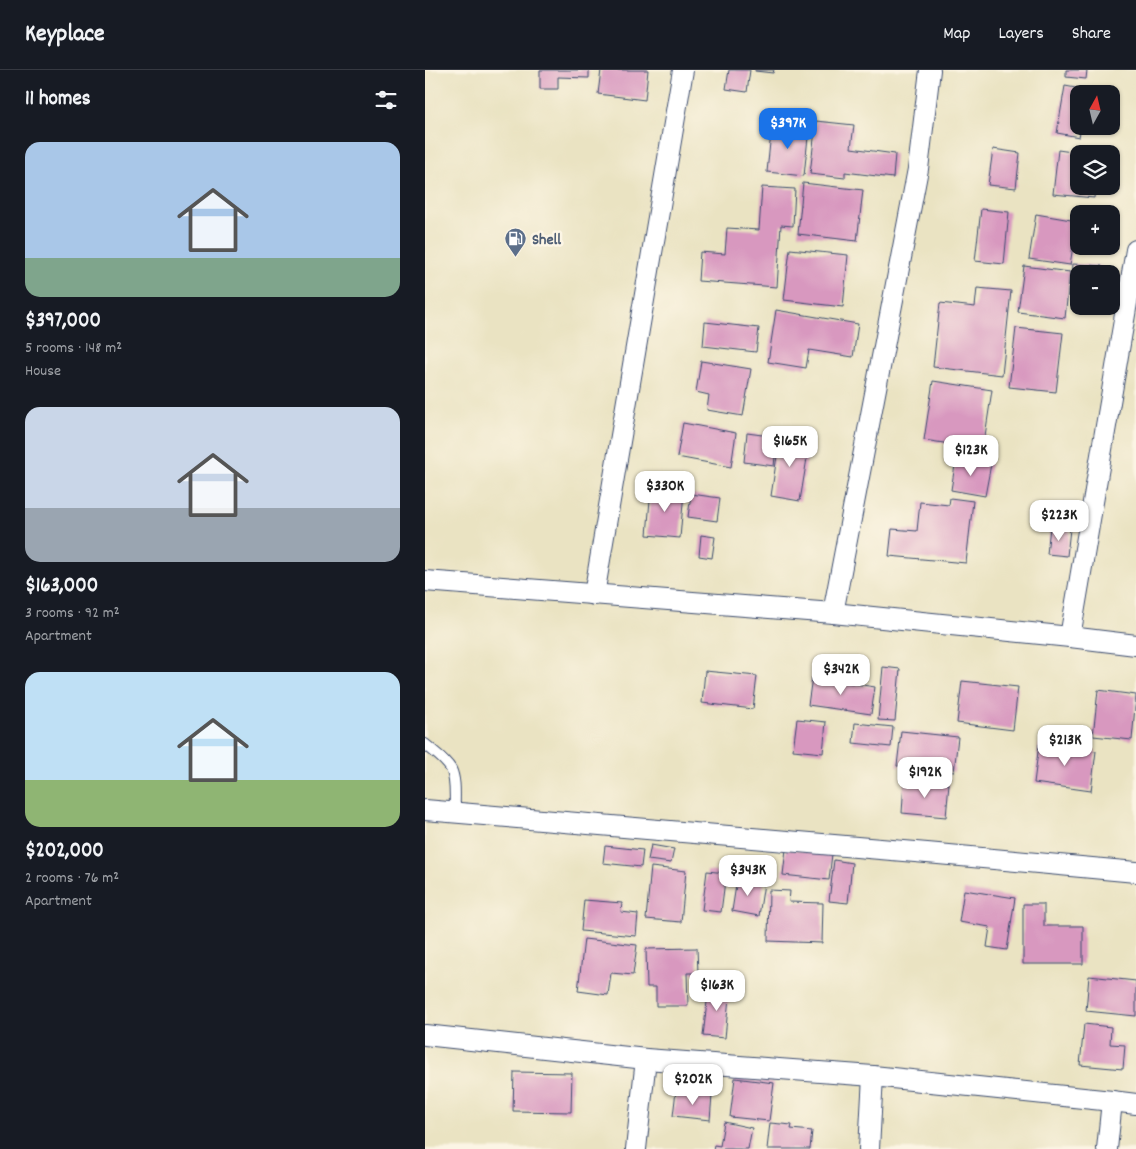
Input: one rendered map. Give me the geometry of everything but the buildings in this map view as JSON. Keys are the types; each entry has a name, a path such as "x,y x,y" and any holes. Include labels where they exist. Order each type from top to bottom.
{"street":[{"path":"593,595 683,70"},
{"path":"833,613 918,169 930,70"},
{"path":"1070,637 1136,250"},
{"path":"425,581 833,613 1136,645"},
{"path":"425,810 1136,872"},
{"path":"425,1035 646,1059 873,1076 1136,1104"},
{"path":"636,1149 646,1059"},
{"path":"869,1149 873,1076"},
{"path":"1107,1149 1112,1101"}],"lane":[{"path":"425,744 450,768 454,779 455,813"}],"place":[{"name":"Shell","path":"516,257"}]}
